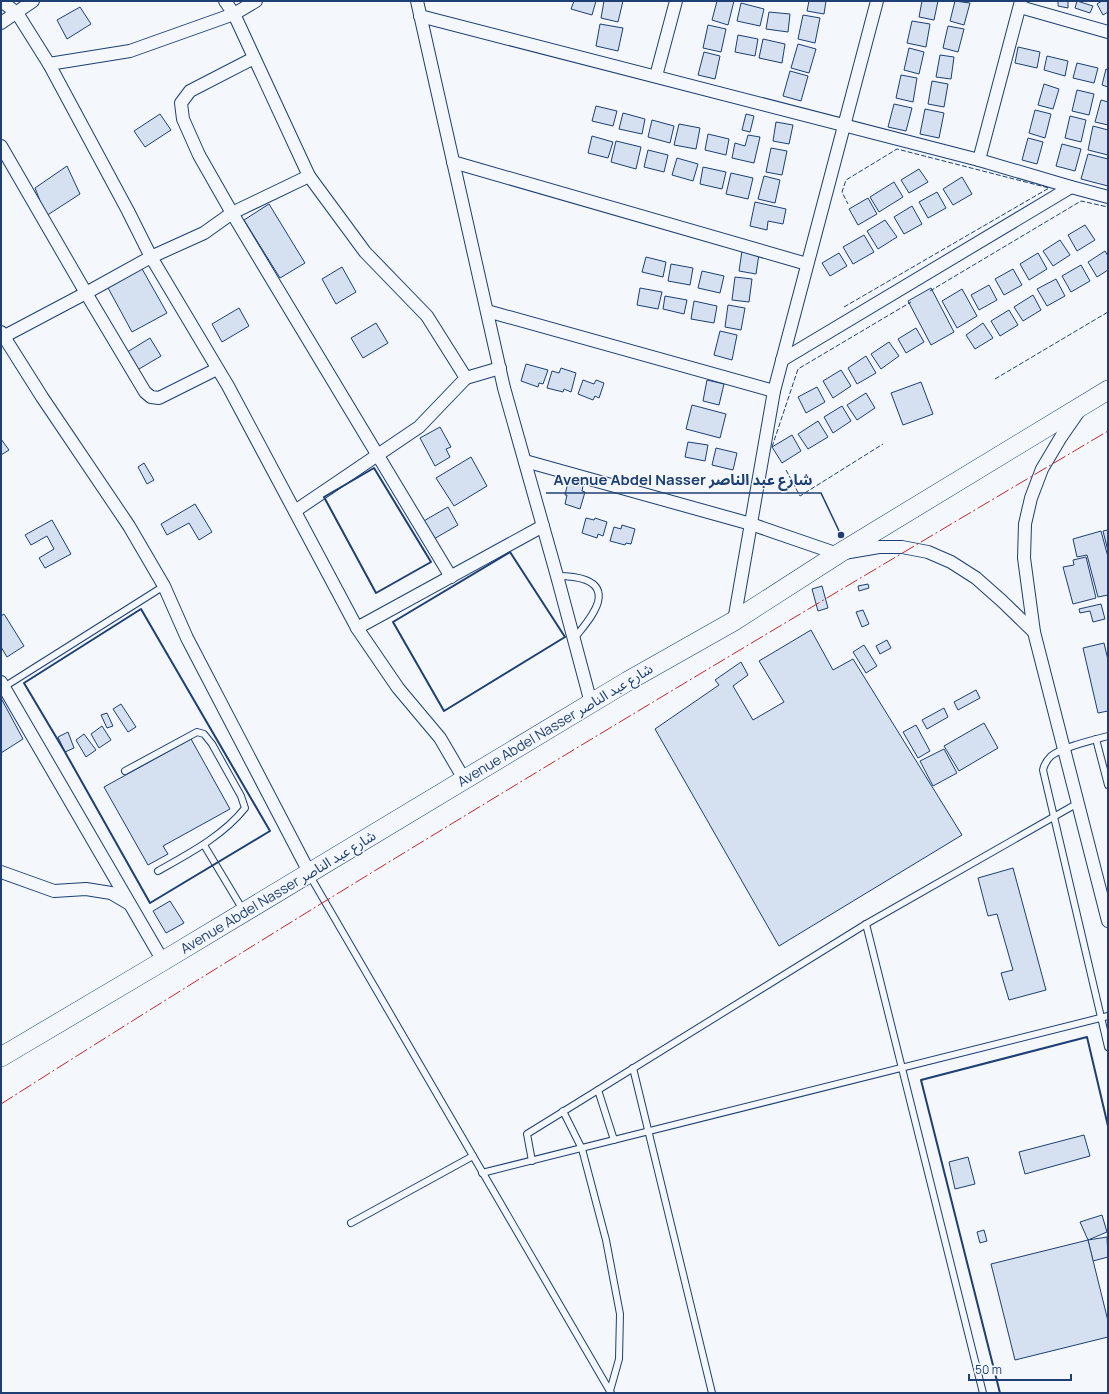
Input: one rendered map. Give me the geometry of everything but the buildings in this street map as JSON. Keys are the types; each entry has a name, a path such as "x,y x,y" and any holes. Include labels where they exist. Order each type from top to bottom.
{"main road":[{"name":"Avenue Abdel Nasser شارع عبد الناصر","path":"1,1056 163,961 591,703 734,621 838,554 1108,390"}],"street":[{"path":"1,1 17,13 49,64 151,257 217,369 357,628 398,688 440,738 464,779"},
{"path":"1,23 34,1"},
{"path":"225,1 234,14 309,176 365,252 427,316 466,378"},
{"path":"49,64 130,51 234,14 256,1"},
{"path":"417,1 500,368 591,703"},
{"path":"656,76 676,1"},
{"path":"734,621 774,391 877,1"},
{"path":"979,160 1020,4 1108,32"},
{"path":"420,16 979,160 1071,188 1108,197"},
{"path":"254,58 190,91 181,103 183,119 199,155 232,213 451,577"},
{"path":"1,146 145,392 151,398 159,398 217,369"},
{"path":"453,162 807,264"},
{"path":"309,176 232,213 204,233 151,257 86,293 2,336 129,526 164,586 187,638 309,872"},
{"path":"782,360 1071,188"},
{"path":"487,311 774,391"},
{"path":"295,511 419,427 466,378 500,368"},
{"path":"1085,404 1061,437 1042,469 1031,498 1025,524 1024,558 1034,632 1108,921"},
{"path":"525,461 751,524 838,554 879,547 902,547 928,552 951,562 976,578 1034,632"},
{"path":"357,628 543,526"},
{"path":"2,684 163,961"},
{"path":"1,872 54,891 86,889 111,893 129,903"}],"lane":[{"path":"557,576 581,578 594,584 597,592 598,601 593,612 574,639"},
{"path":"2,684 164,586"},
{"path":"125,771 197,732 204,734 212,744 237,789 245,808 239,816 204,844 158,871"},
{"path":"1108,736 1064,749 1051,756 1045,763 1043,770 1108,1047"},
{"path":"1096,739 1108,785"},
{"path":"532,1161 527,1134 866,924 1078,803"},
{"path":"204,844 244,912"},
{"path":"309,872 482,1173 611,1392"},
{"path":"866,924 983,1393"},
{"path":"482,1173 1108,1016"},
{"path":"633,1068 712,1393"},
{"path":"598,1090 614,1140"},
{"path":"563,1111 582,1149 606,1240 620,1314 619,1359 611,1392"},
{"path":"351,1223 473,1156"}],"fence":[{"path":"844,307 1049,188 897,149 846,180 842,192 848,204"},
{"path":"930,291 1081,201 1108,207"},
{"path":"772,447 798,369 911,302"},
{"path":"995,379 1108,312"},
{"path":"786,470 800,496 883,444"}],"wall":[{"path":"374,468 431,562 376,593 324,497 374,468"},
{"path":"510,552 565,637 444,711 393,622 510,552"},
{"path":"141,609 270,831 150,903 65,752 24,683 141,609"},
{"path":"1000,1393 921,1080 1087,1037 1108,1126"}],"power":[{"path":"1,1104 138,1017 413,847 691,679 1108,431"}],"place":[{"name":"Avenue Abdel Nasser شارع عبد الناصر","path":"841,535"}]}
